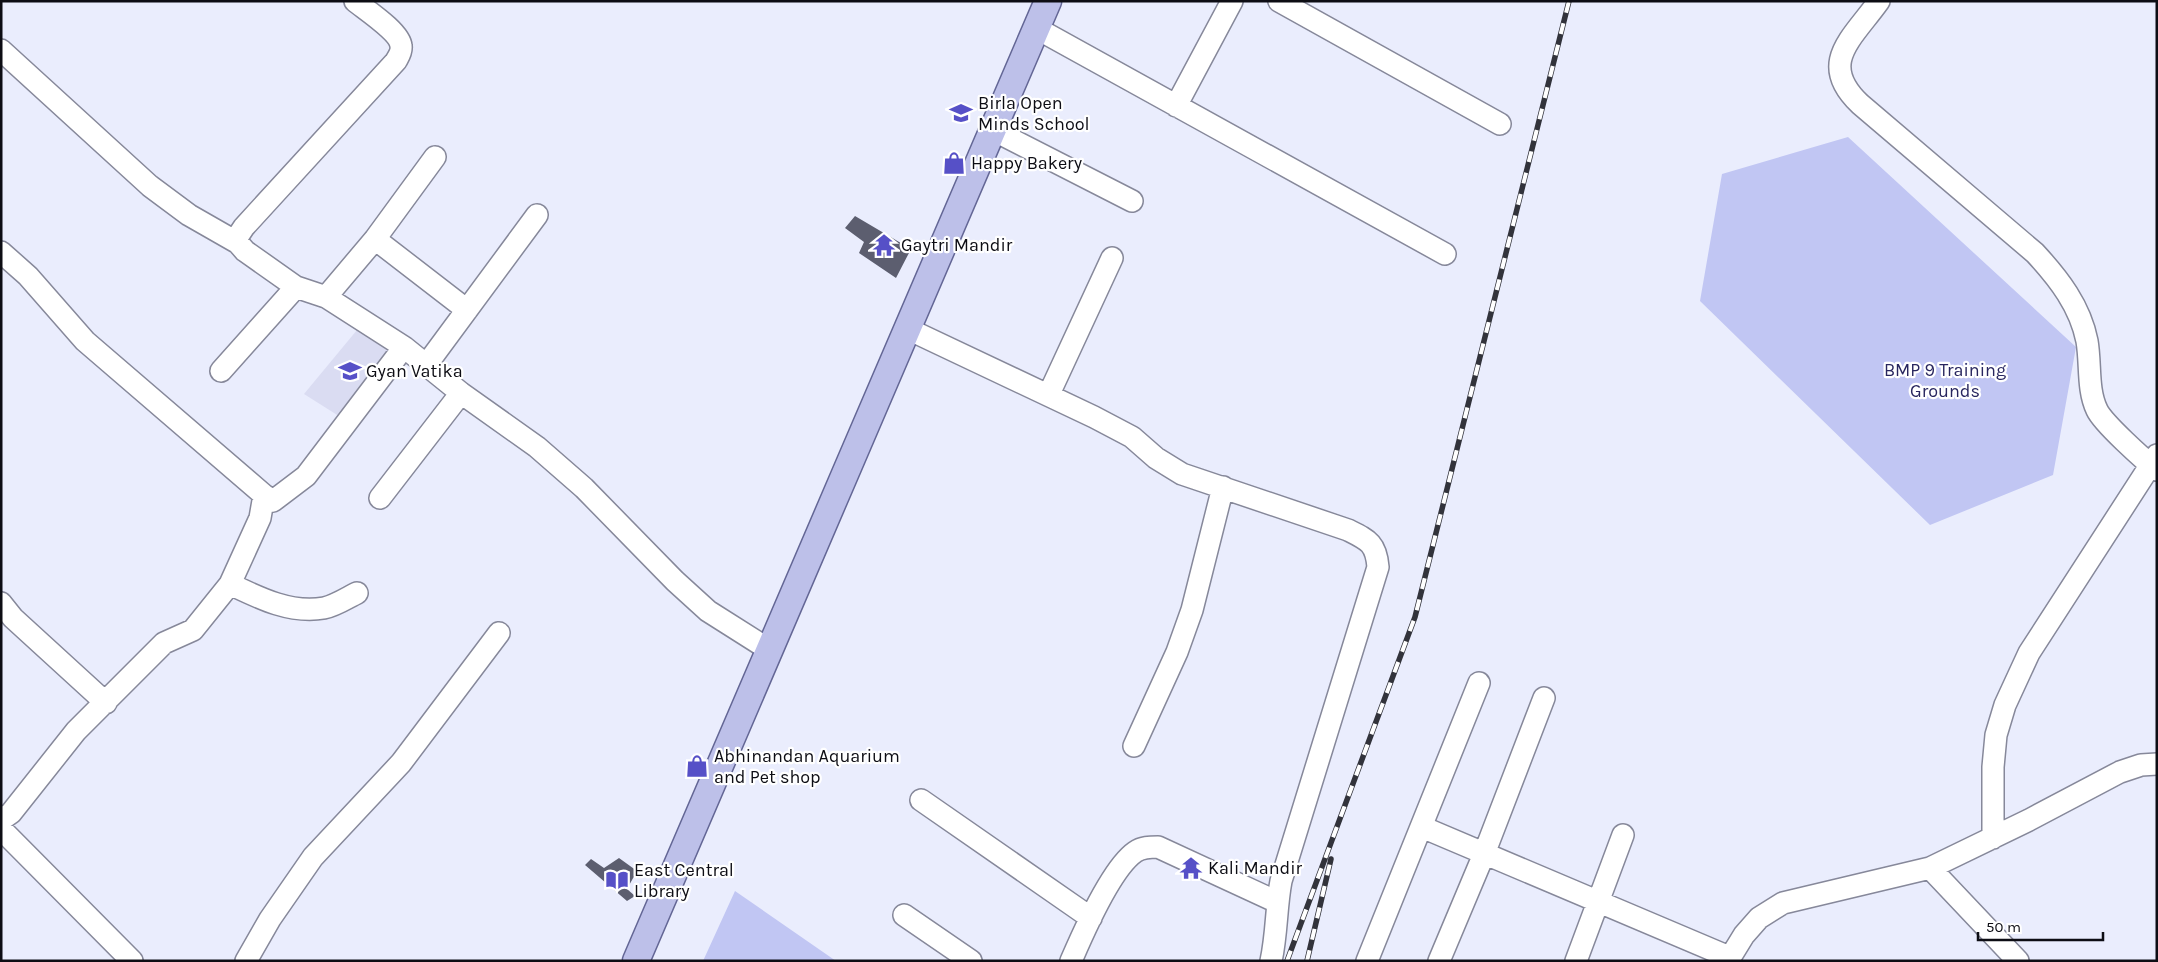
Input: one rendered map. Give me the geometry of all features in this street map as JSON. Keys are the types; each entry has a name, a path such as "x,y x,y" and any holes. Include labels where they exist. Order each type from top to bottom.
{"main road":[{"path":"636,961 768,649 908,329 1048,1"}],"street":[{"path":"238,243 238,236 244,227 354,109 396,61 400,53 402,45 396,35 355,1"},
{"path":"1176,106 1232,1"},
{"path":"1279,1 1500,124"},
{"path":"1879,1 1842,52 1838,66 1840,79 1849,94 2035,253 2058,278 2077,311 2087,341 2092,394 2098,411 2155,463 2029,652 2005,705 1996,735 1993,767 1993,838"},
{"path":"1036,28 1445,254"},
{"path":"1,50 150,186 189,216 238,243 245,251 296,287 326,297 404,347 461,393 537,447 584,488 675,581 708,611 768,649"},
{"path":"993,130 1132,201"},
{"path":"326,297 375,239 435,156"},
{"path":"427,364 537,215"},
{"path":"375,239 468,310"},
{"path":"1,252 28,276 85,341 273,501 306,476 404,347"},
{"path":"1049,394 1112,258"},
{"path":"221,372 296,287"},
{"path":"908,329 1049,394 1132,438 1156,458 1176,470 1223,488 1348,530 1368,540 1377,552 1378,568 1281,881 1277,902 1276,939 1271,961"},
{"path":"380,498 461,393"},
{"path":"1134,746 1177,652 1192,610 1223,488"},
{"path":"1,820 11,813 76,731 164,642 193,630 230,584 260,518 264,495"},
{"path":"230,584 278,604 308,610 326,608 357,593"},
{"path":"1,602 13,618 106,702"},
{"path":"246,961 270,919 313,856 401,763 499,633"},
{"path":"1367,961 1479,683"},
{"path":"1439,961 1484,854 1544,698"},
{"path":"1422,827 1729,959 1744,935 1760,918 1783,903 1930,868 1993,838 2120,772 2141,765 2157,764"},
{"path":"921,800 1091,918"},
{"path":"1,829 132,961"},
{"path":"1576,961 1600,902 1623,836"},
{"path":"1071,961 1091,918 1124,862 1137,850 1158,847 1277,902"},
{"path":"1930,868 2018,961"},
{"path":"904,915 971,961"}],"shaded area":[{"name":"Gyan Vatika","path":"362,324 394,349 342,418 304,394"}],"green space":[{"name":"BMP 9 Training Grounds","path":"1848,137 2076,347 2053,475 1930,525 1700,301 1722,174"},
{"path":"735,891 836,961 703,961"}],"building":[{"name":"Gaytri Mandir","path":"855,216 911,249 896,278 859,253 864,242 845,228"},
{"name":"East Central Library","path":"619,858 637,871 627,889 635,896 627,901 585,865 591,859 604,868"}],"railway":[{"path":"1287,961 1415,617 1569,1"},
{"path":"1307,961 1331,859"}],"place":[{"name":"Birla Open Minds School","path":"961,113"},
{"name":"Happy Bakery","path":"954,163"},
{"name":"Gaytri Mandir","path":"884,245"},
{"name":"Gyan Vatika","path":"350,371"},
{"name":"Abhinandan Aquarium and Pet shop","path":"697,766"},
{"name":"Kali Mandir","path":"1191,868"},
{"name":"East Central Library","path":"617,880"}]}
